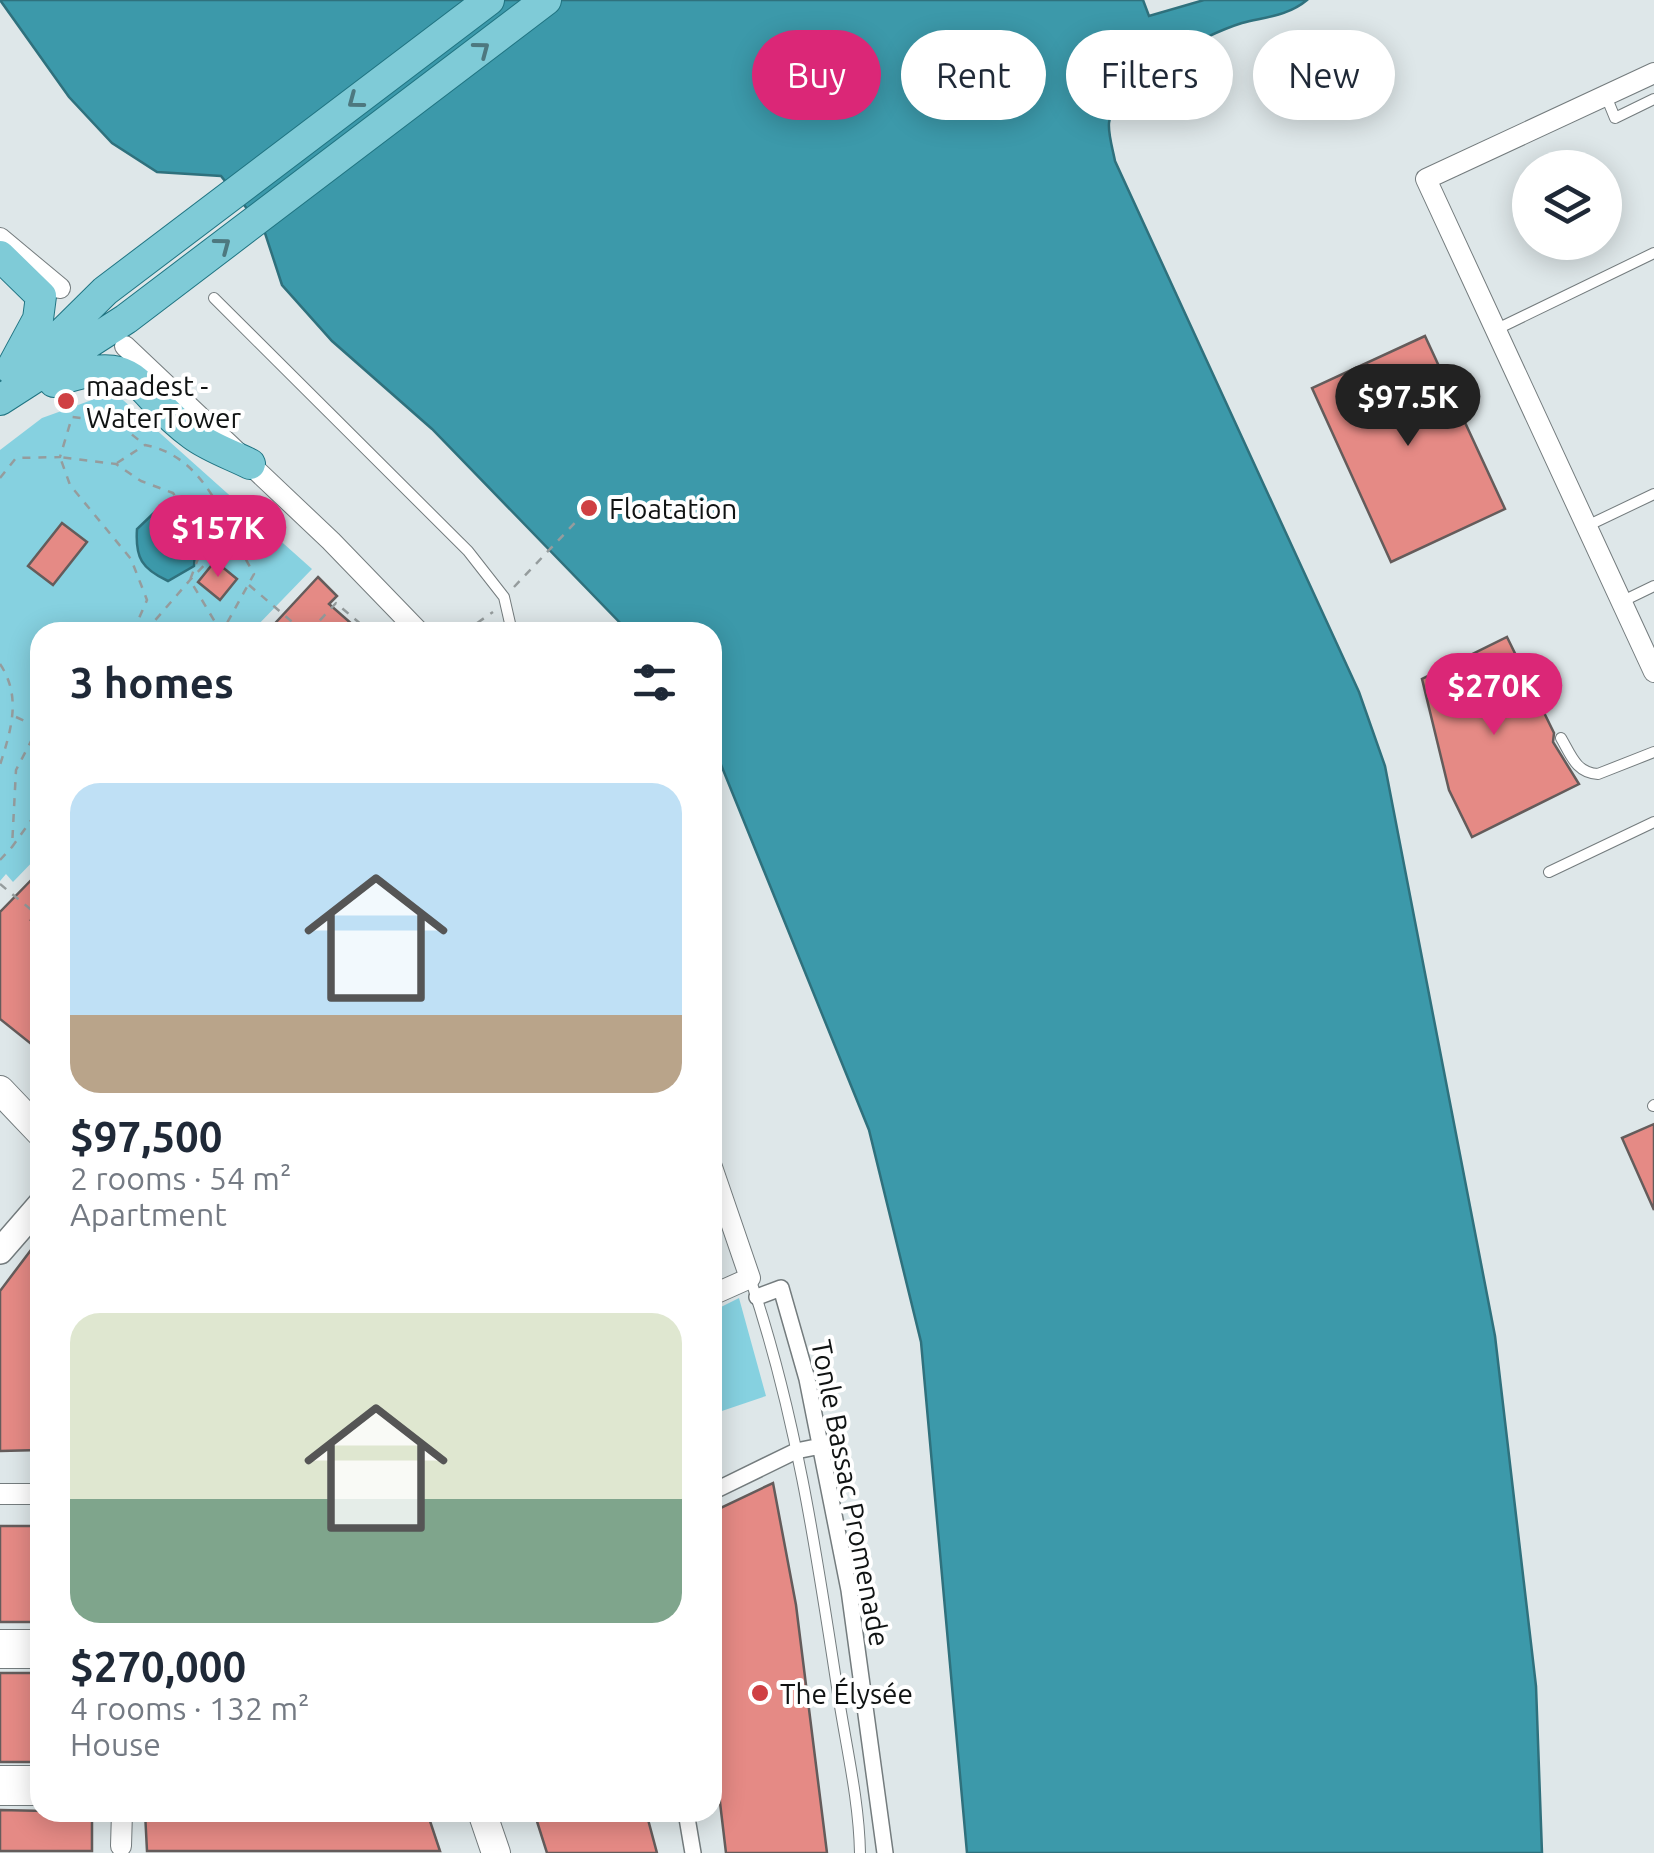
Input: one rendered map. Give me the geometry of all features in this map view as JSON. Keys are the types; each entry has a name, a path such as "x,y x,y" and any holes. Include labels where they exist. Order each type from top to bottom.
{"main road":[{"path":"0,397 68,324 124,276 488,0"},
{"path":"0,397 146,304 546,0"},
{"path":"0,256 31,283 41,296 41,308 0,397"},
{"path":"0,397 94,368 114,369 130,377 194,436 250,464"},
{"path":"0,1090 30,1122"},
{"path":"485,1822 496,1853"}],"street":[{"path":"1654,73 1426,180 1623,601 1650,649 1654,672"},
{"path":"0,238 60,288"},
{"path":"125,346 411,622"},
{"path":"722,1197 753,1287 722,1294"},
{"path":"0,1251 30,1216"},
{"name":"Tonle Bassac Promenade","path":"753,1287 781,1288 821,1446 849,1590 886,1853"},
{"path":"722,1487 796,1452 821,1446"},
{"path":"0,1494 30,1494"},
{"path":"0,1640 30,1640"},
{"path":"0,1658 30,1658"},
{"path":"0,1776 30,1776"},
{"path":"0,1795 30,1795"},
{"path":"121,1846 122,1822"},
{"path":"688,1822 694,1853"}],"lane":[{"path":"1605,96 1615,118 1654,100"},
{"path":"1495,330 1654,253"},
{"path":"214,298 468,551 504,597 510,622"},
{"path":"1589,526 1654,494"},
{"path":"1623,601 1654,586"},
{"path":"1561,738 1577,767 1588,774 1598,774 1654,752"},
{"path":"1549,872 1654,822"},
{"path":"753,1287 796,1452 823,1594 860,1853"}],"path":[{"path":"137,622 147,600 132,559 70,485 60,457 72,416 116,422 145,445 167,449 200,477 232,525 236,543 254,574 227,622"},
{"path":"116,464 145,445"},
{"path":"0,478 16,458 60,457 116,464 141,481 173,493 205,540 190,580"},
{"path":"154,622 216,553 236,543 280,493"},
{"path":"478,622 588,508"},
{"path":"190,580 215,622"},
{"path":"248,584 294,622"},
{"path":"316,622 336,603 358,622"},
{"path":"0,664 8,676 15,716 0,762"},
{"path":"15,716 30,723"},
{"path":"12,846 16,770 30,743"},
{"path":"0,860 30,822"},
{"path":"0,884 30,909"}],"shaded area":[{"path":"0,0 1143,0 1149,16 1204,0 1307,0 1284,13 1224,30 1066,30 1066,120 1110,120 1115,161 1359,692 1385,766 1495,1336 1536,1686 1542,1853 967,1853 921,1342 869,1130 722,767 722,622 619,622 432,429 332,341 282,285 264,230 221,176 157,172 112,143 69,97"},
{"path":"114,392 312,569 261,622 30,622 30,864 13,882 6,874 0,881 0,450 42,418"},
{"path":"159,508 196,540 194,566 168,581 146,567 137,548 137,529"},
{"path":"739,1298 766,1396 722,1411 722,1306"}],"building":[{"path":"1425,336 1505,509 1391,562 1312,388"},
{"path":"62,523 87,542 53,585 28,566"},
{"path":"215,561 237,579 220,600 198,582"},
{"path":"318,577 337,596 329,604 350,622 276,622"},
{"path":"1507,637 1554,733 1553,742 1579,784 1472,837 1449,790 1422,679"},
{"path":"30,881 30,1043 0,1019 0,912"},
{"path":"1654,1124 1654,1210 1622,1138"},
{"path":"30,1251 30,1450 0,1451 0,1291"},
{"name":"The Élysée","path":"773,1483 796,1605 827,1853 726,1853 722,1819 722,1507"},
{"path":"0,1526 30,1526 30,1622 0,1622"},
{"path":"0,1673 30,1673 30,1762 0,1762"},
{"path":"0,1810 30,1811 30,1822 92,1822 92,1851 0,1851"},
{"path":"146,1822 430,1822 440,1851 147,1851"},
{"path":"537,1822 649,1822 657,1853 547,1853"}],"place":[{"name":"maadest - WaterTower","path":"66,401"},
{"name":"Floatation","path":"589,508"},
{"name":"The Élysée","path":"760,1693"}]}
